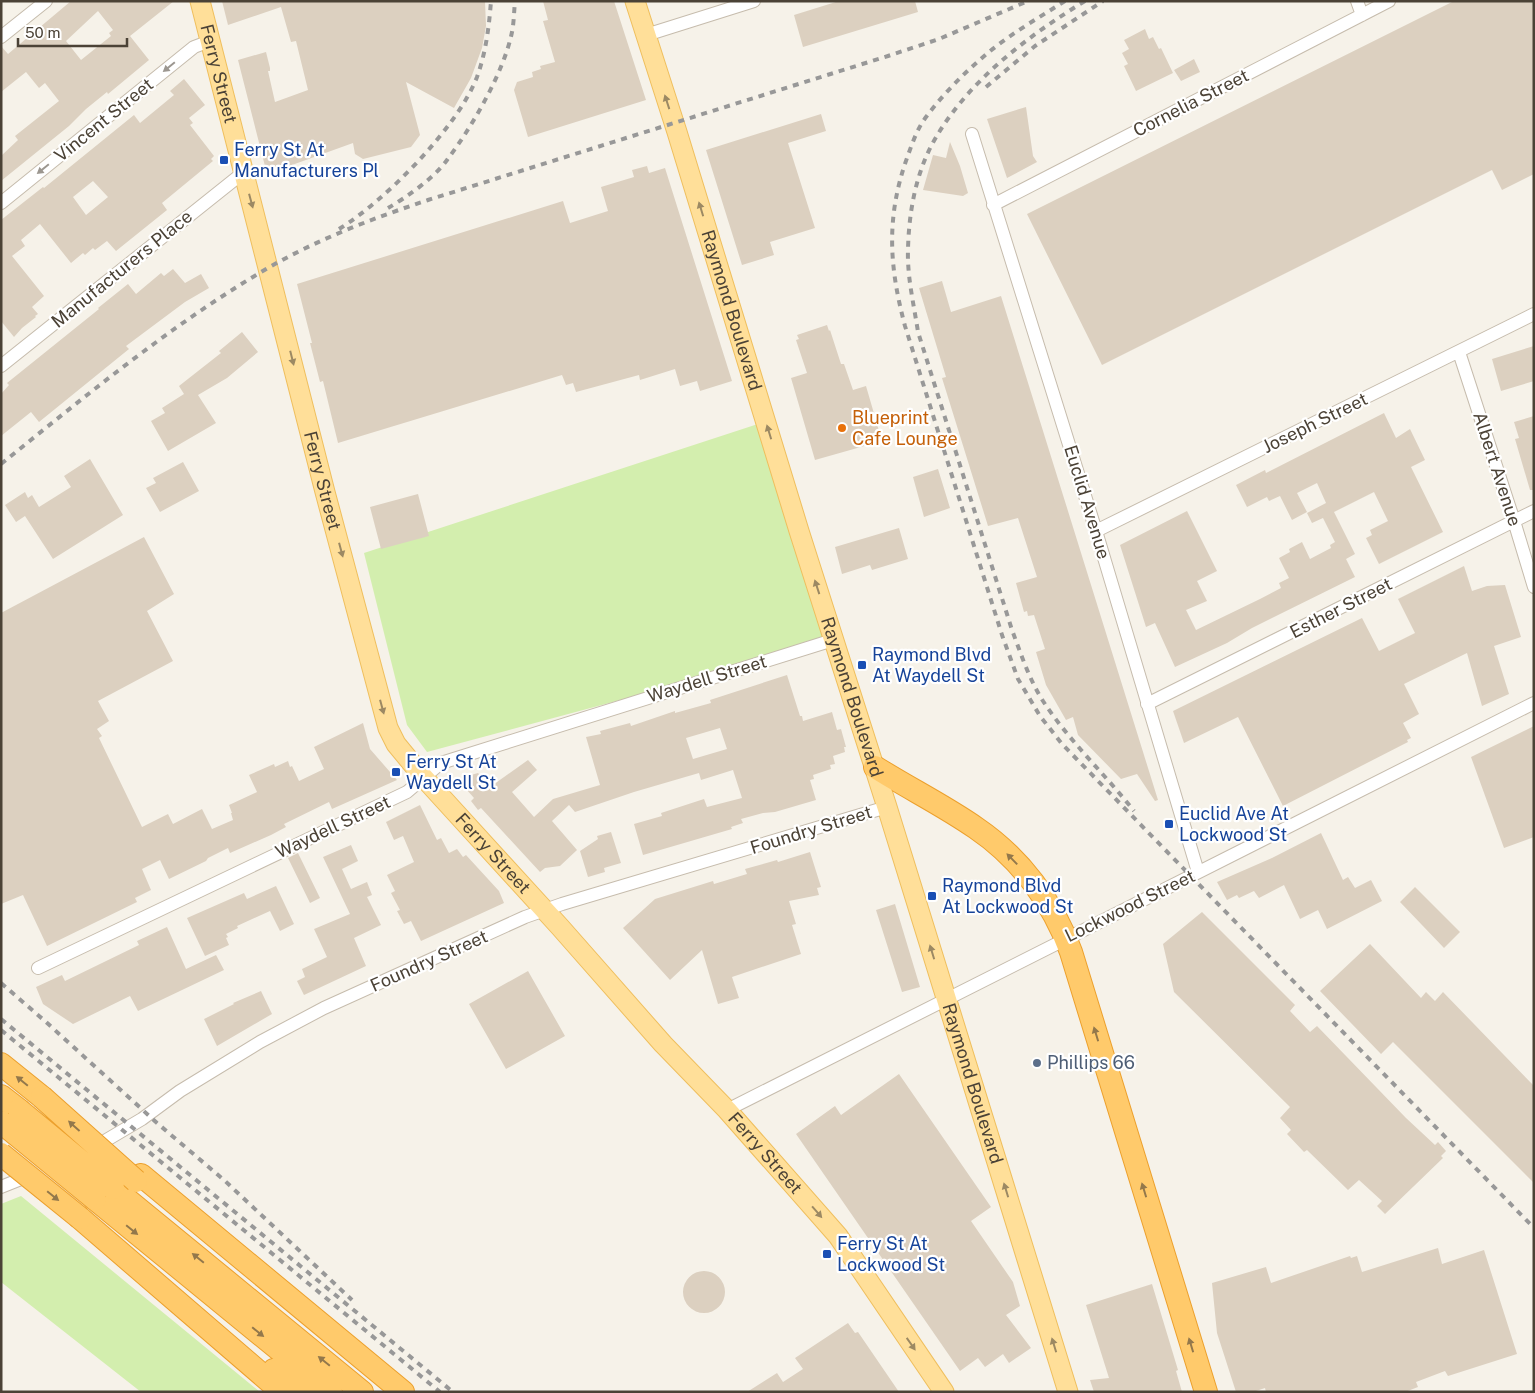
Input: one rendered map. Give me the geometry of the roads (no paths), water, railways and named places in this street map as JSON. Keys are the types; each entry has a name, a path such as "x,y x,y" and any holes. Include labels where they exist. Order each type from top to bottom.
{"highway":[{"path":"875,767 976,828 1008,854 1037,886 1058,920 1066,938 1206,1392"},
{"path":"1,1064 403,1392"},
{"path":"1,1096 10,1116 104,1194 331,1392"},
{"path":"1,1154 149,1276 282,1392"},
{"path":"139,1178 383,1392"},
{"path":"104,1194 362,1392"},
{"path":"149,1276 303,1392"}],"main road":[{"name":"Ferry Street","path":"200,1 388,728 396,744 424,778 546,911 658,1039 727,1110 838,1236 944,1392"},
{"name":"Raymond Boulevard","path":"635,1 1068,1392"}],"street":[{"path":"1,37 46,1"},
{"path":"646,35 754,1"},
{"path":"1357,1 1362,15"},
{"name":"Cornelia Street","path":"993,205 1389,1"},
{"name":"Vincent Street","path":"1,203 194,47 210,41"},
{"name":"Euclid Avenue","path":"972,134 1096,531 1198,872"},
{"name":"Manufacturers Place","path":"1,366 244,172"},
{"name":"Joseph Street","path":"1096,531 1534,314"},
{"name":"Albert Avenue","path":"1459,352 1534,587"},
{"name":"Esther Street","path":"1147,704 1534,511"},
{"name":"Waydell Street","path":"38,968 407,792 441,763 833,640"},
{"name":"Lockwood Street","path":"727,1110 1534,703"},
{"name":"Foundry Street","path":"1,1187 100,1144 142,1119 180,1091 260,1042 324,1008 525,918 572,901 887,807"}],"railway":[{"path":"339,229 398,182 437,140 454,118 468,97 480,68 487,39 491,1"},
{"path":"388,208 412,193 435,174 467,132 495,81 508,48 514,20 515,1"},
{"path":"1,464 164,336 268,268 326,238 428,200 939,39 1028,1"},
{"path":"1065,1 989,52 933,108 920,126 907,158 900,180 893,221 893,262 905,326 1002,635 1018,679 1040,716 1062,744 1534,1228"},
{"path":"1085,1 1042,29 1001,61 965,97 935,139 918,178 912,206 908,249 909,270 918,332 1012,630 1026,666 1038,693 1053,716 1134,811"},
{"path":"986,87 1035,46 1103,1"},
{"path":"1,983 157,1123 224,1180 352,1300"},
{"path":"1,1019 453,1392"},
{"path":"1,1030 440,1392"}],"place":[{"name":"Ferry St At Manufacturers Pl","path":"224,160"},
{"name":"Blueprint Cafe Lounge","path":"842,428"},
{"name":"Raymond Blvd At Waydell St","path":"862,665"},
{"name":"Ferry St At Waydell St","path":"396,772"},
{"name":"Euclid Ave At Lockwood St","path":"1169,824"},
{"name":"Raymond Blvd At Lockwood St","path":"932,896"},
{"name":"Phillips 66","path":"1037,1063"},
{"name":"Ferry St At Lockwood St","path":"827,1254"}]}
